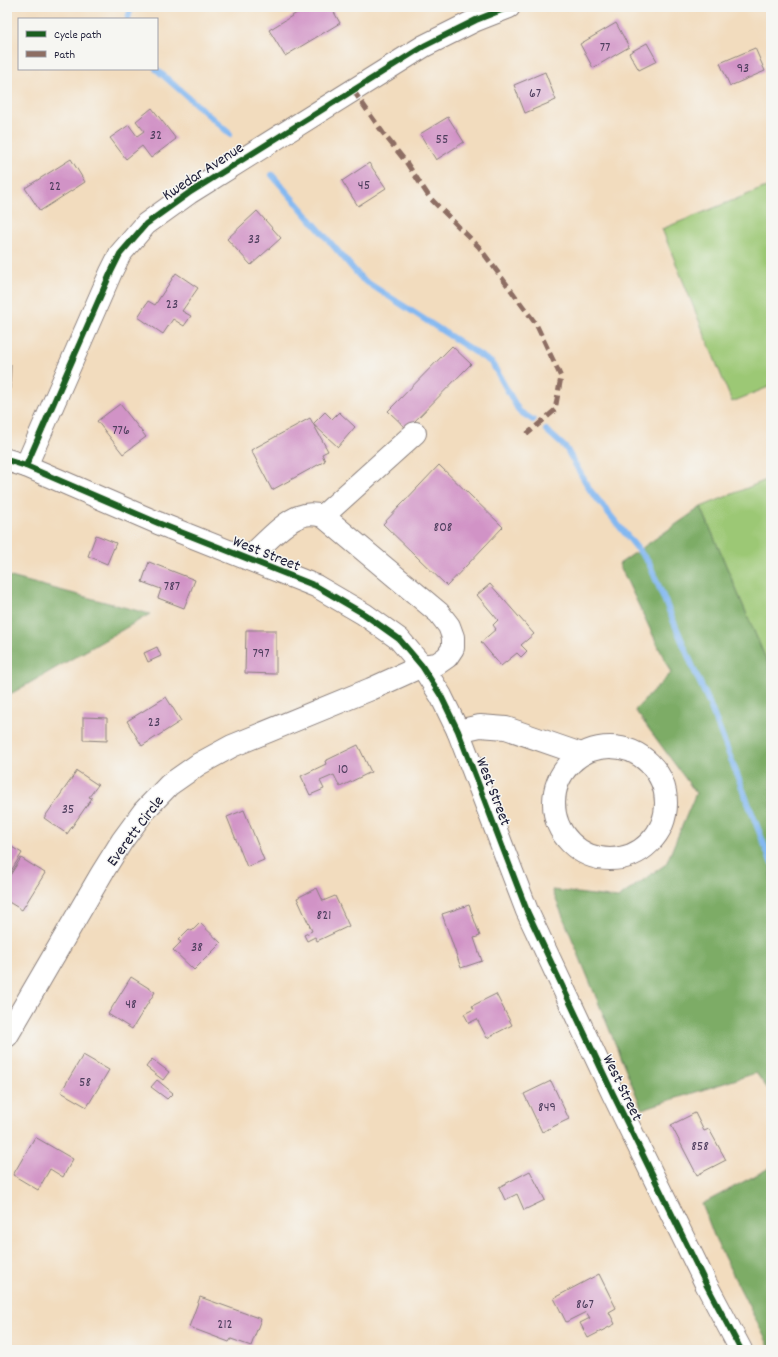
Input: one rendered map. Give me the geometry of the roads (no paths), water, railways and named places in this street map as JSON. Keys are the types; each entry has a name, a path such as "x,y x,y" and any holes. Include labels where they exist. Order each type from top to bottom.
{"street":[{"name":"Kwedar Avenue","path":"16,463 120,254 146,224 188,193 424,46 476,20 509,7"},
{"path":"249,558 288,522 300,516 312,514 323,516 415,433"},
{"name":"West Street","path":"16,463 158,523 316,586 364,614 399,639 422,666 441,696 458,731 527,911 613,1094 706,1284 741,1350"},
{"name":"Everett Circle","path":"7,1036 122,841 144,811 169,785 199,764 232,746 371,689 422,666 437,664 447,657 453,648 453,637 449,626 439,613 323,516"},
{"path":"458,731 480,726 506,728 581,754 598,748 616,747 633,751 647,761 658,775 665,791 666,808 660,827 649,843 632,854 614,859 594,857 577,848 563,834 555,817 554,798 558,780 568,766 581,754"}],"waterway":[{"path":"128,18 131,7"},
{"path":"157,70 230,134"},
{"path":"272,175 362,279 492,363 519,411 533,420"},
{"path":"546,430 566,448 590,490 649,563 708,700 771,862"}]}
